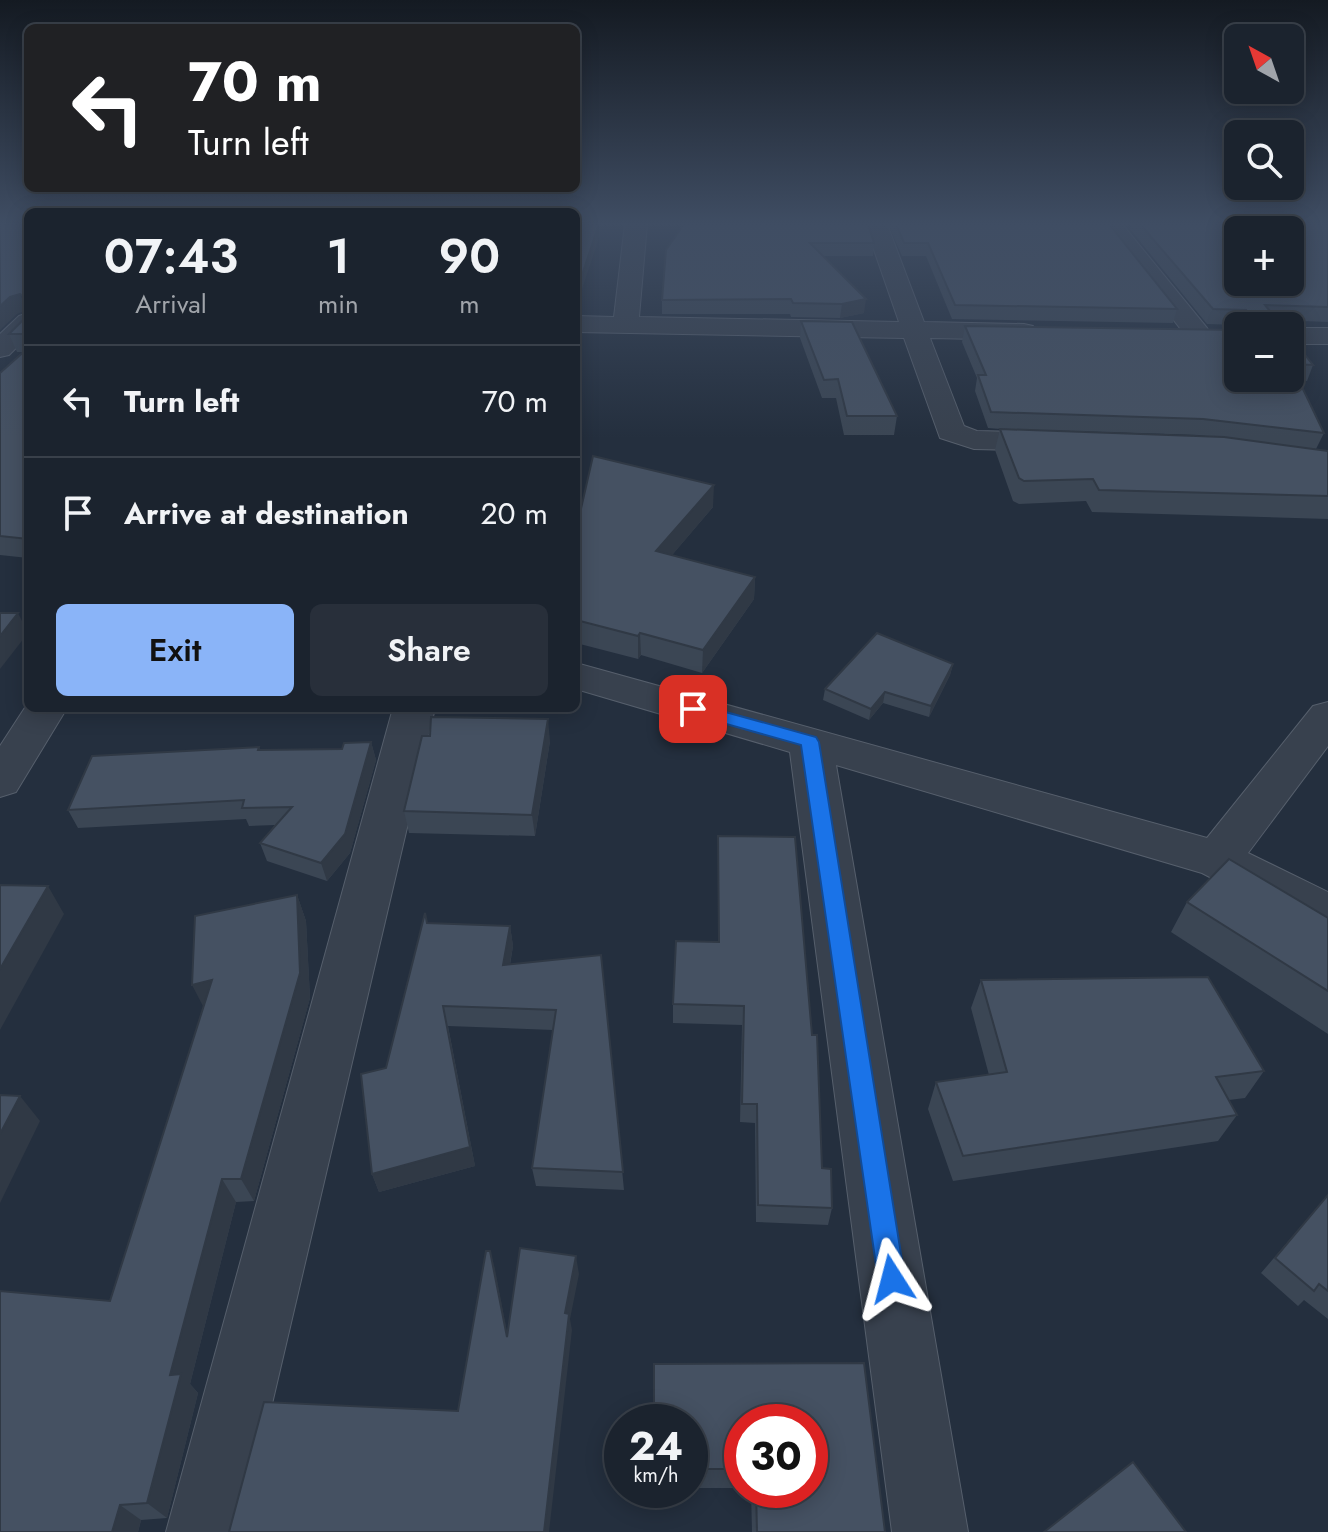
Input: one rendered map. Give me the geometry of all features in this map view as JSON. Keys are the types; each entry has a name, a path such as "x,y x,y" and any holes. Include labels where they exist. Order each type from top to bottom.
{"street":[{"path":"626,324 629,295"},
{"path":"902,295 951,432 974,440 1080,443"},
{"path":"1168,295 1198,334"},
{"path":"0,314 24,314"},
{"path":"580,324 1057,332"},
{"path":"0,349 24,325"},
{"path":"1167,334 1224,335"},
{"path":"1304,336 1328,336"},
{"path":"580,677 1217,859 1328,915"},
{"path":"0,781 43,712"},
{"path":"204,1532 413,712"},
{"path":"1217,859 1328,716"},
{"path":"810,742 930,1532"}],"building":[{"path":"0,295 15,295 10,297 0,306"},
{"path":"662,295 862,295 866,299 842,304 793,303 791,299 662,300"},
{"path":"951,295 1166,295 1177,309 955,305"},
{"path":"1201,295 1328,295 1328,307 1265,305 1271,312 1213,309"},
{"path":"24,319 24,334 9,334"},
{"path":"801,321 852,322 897,416 847,416 838,379 824,380"},
{"path":"965,326 1224,330 1224,392 1304,391 1324,433 1203,419 991,412 978,375 986,375"},
{"path":"24,352 24,539 0,536 0,373"},
{"path":"1304,354 1313,365 1304,365"},
{"path":"1000,429 1224,437 1328,451 1328,496 1099,490 1093,479 1024,481 1019,478"},
{"path":"593,456 714,485 656,551 755,577 703,650 580,621 580,513"},
{"path":"0,613 18,613 0,636"},
{"path":"877,633 953,664 931,706 885,692 871,709 825,689"},
{"path":"431,717 548,719 532,815 404,811 422,736 430,736"},
{"path":"371,742 345,834 321,863 260,843 292,807 242,808 244,800 68,810 92,756 259,747 258,750 342,749 344,743"},
{"path":"718,836 795,837 812,1035 817,1035 822,1168 831,1169 832,1208 758,1205 757,1104 742,1104 744,1006 673,1004 676,941 719,942"},
{"path":"1229,859 1328,918 1328,991 1187,902"},
{"path":"0,885 48,886 0,969"},
{"path":"297,895 300,973 241,1179 222,1179 170,1375 181,1374 147,1503 120,1505 112,1532 0,1532 0,1291 110,1301 212,980 192,985 195,916"},
{"path":"425,913 427,923 510,926 503,965 601,955 623,1172 532,1168 556,1010 443,1006 470,1147 372,1174 361,1074 386,1068"},
{"path":"1208,977 1264,1071 1216,1077 1237,1115 963,1156 936,1082 1007,1072 981,980"},
{"path":"0,1095 20,1096 0,1134"},
{"path":"1328,1195 1328,1291 1319,1284 1314,1291 1275,1258"},
{"path":"520,1248 576,1256 565,1313 569,1314 544,1532 229,1532 264,1402 458,1411 486,1251 490,1251 507,1337"},
{"path":"864,1363 885,1532 757,1532 756,1508 828,1508 828,1404 724,1404 724,1469 708,1469 708,1404 654,1404 654,1364"},
{"path":"1133,1462 1186,1532 1044,1532"}],"route":[{"path":"693,709 810,742 892,1279"}]}
